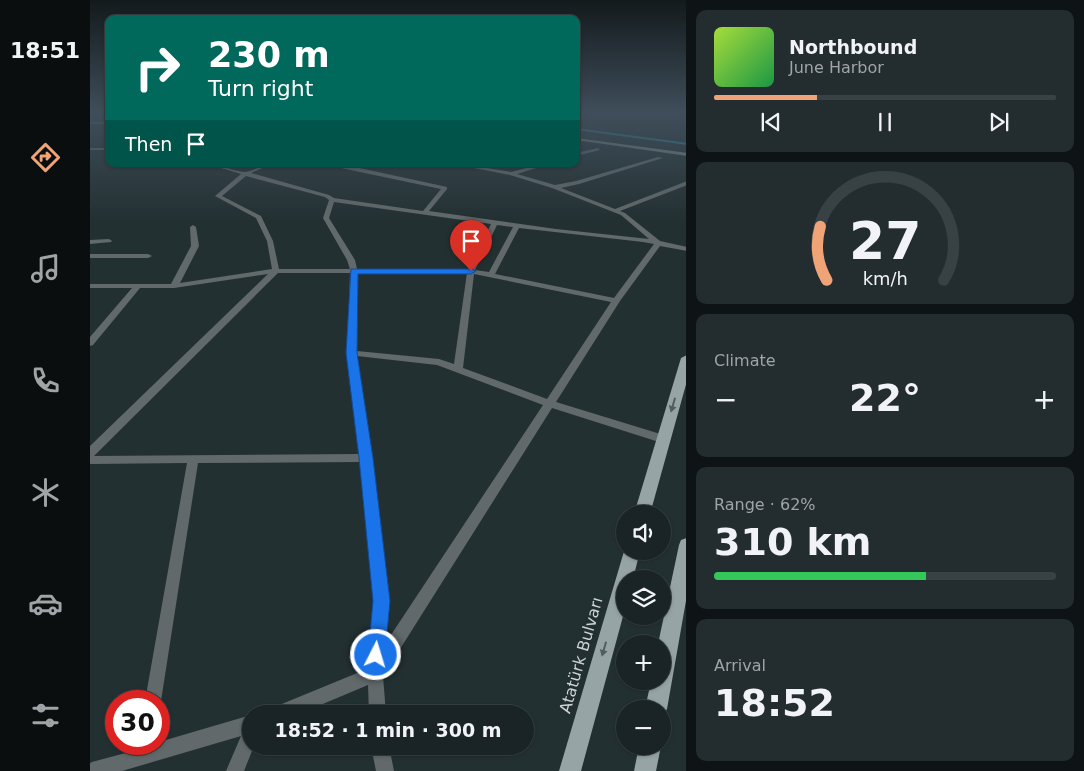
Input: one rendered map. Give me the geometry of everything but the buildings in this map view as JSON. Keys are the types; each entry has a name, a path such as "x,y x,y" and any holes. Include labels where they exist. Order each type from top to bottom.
{"main road":[{"path":"651,149 686,154"},
{"path":"645,505 686,358"},
{"path":"669,635 686,544"},
{"name":"Atatürk Bulvarı","path":"570,771 629,560"},
{"path":"645,771 648,755"}],"street":[{"path":"90,149 105,149"},
{"path":"580,154 598,149"},
{"path":"554,187 577,183 660,158"},
{"path":"220,167 318,194 332,200 658,243 686,249"},
{"path":"262,167 245,174 218,196 260,217 270,241 276,271"},
{"path":"346,167 445,188 424,212"},
{"path":"472,167 511,174 554,187 622,214 658,243"},
{"path":"511,174 536,167"},
{"path":"614,211 686,183"},
{"path":"332,200 326,218 351,260 354,271 352,353 382,601 375,674 377,705"},
{"path":"458,369 471,271 495,222"},
{"path":"491,275 518,226"},
{"path":"174,286 195,246 192,227"},
{"path":"90,242 109,241"},
{"path":"300,705 375,674 616,301 658,243"},
{"path":"90,256 148,256"},
{"path":"90,453 276,271"},
{"path":"90,286 174,286 276,271 471,271 616,301"},
{"path":"90,343 138,286"},
{"path":"352,353 439,362 550,404 663,439"},
{"path":"90,460 366,458"},
{"path":"155,690 193,460"},
{"path":"170,744 242,726"},
{"path":"235,771 242,754"},
{"path":"92,771 132,755"},
{"path":"381,755 385,771"}],"route":[{"path":"376,655 382,601 352,353 354,271 471,271"}]}
